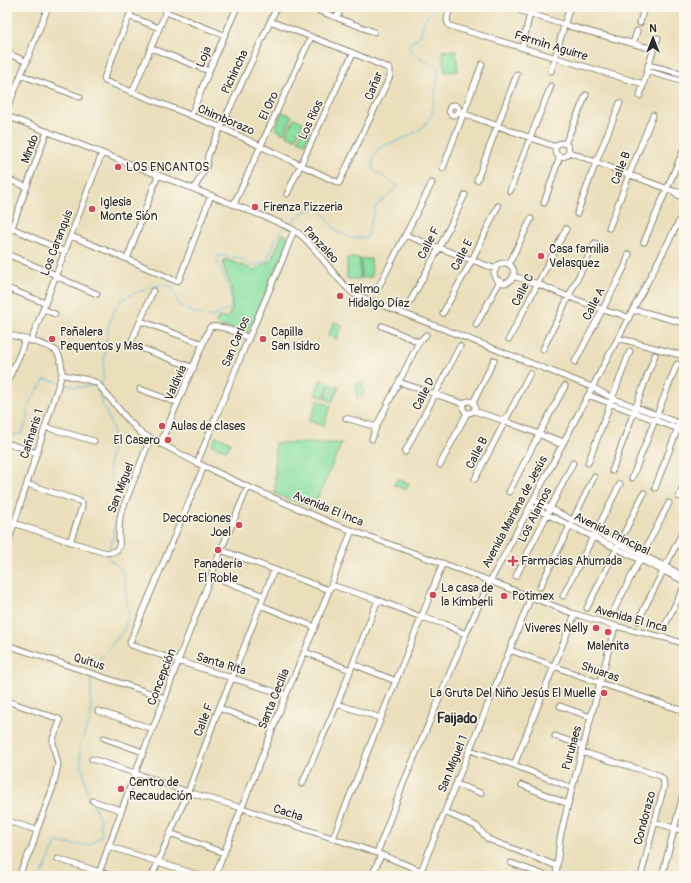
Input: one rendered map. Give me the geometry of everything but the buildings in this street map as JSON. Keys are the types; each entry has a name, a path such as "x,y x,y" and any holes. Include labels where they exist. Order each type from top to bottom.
{"street":[{"path":"7,110 48,7"},
{"path":"133,7 129,16 159,28"},
{"name":"Loja","path":"191,116 209,70 237,7"},
{"name":"Pichincha","path":"194,189 208,165 208,155 220,127 277,7"},
{"path":"309,7 374,32"},
{"path":"337,17 342,7"},
{"name":"Fermìn Aguirre","path":"451,7 447,24 454,28 643,84"},
{"path":"509,7 653,49"},
{"path":"640,23 644,7"},
{"path":"132,93 167,9 224,35"},
{"path":"550,71 569,9"},
{"path":"522,48 530,13"},
{"name":"Chimborazo","path":"129,16 104,80 105,82 220,127 339,183"},
{"name":"Cañar","path":"270,21 390,69 391,72 385,88 339,183"},
{"path":"634,44 637,30"},
{"name":"El Oro","path":"234,204 311,37"},
{"path":"640,96 648,64 658,38"},
{"path":"151,48 209,70"},
{"path":"7,53 27,62"},
{"name":"Los Rios","path":"287,194 302,165 353,53"},
{"path":"443,168 461,113 482,64"},
{"path":"648,64 684,74"},
{"path":"647,71 684,82"},
{"path":"477,180 517,74"},
{"path":"21,75 80,97"},
{"path":"510,191 551,86"},
{"path":"565,144 586,95"},
{"path":"577,214 596,162 620,104"},
{"path":"461,113 556,147"},
{"name":"Calle B","path":"609,228 653,115"},
{"name":"Panzaleo","path":"7,116 234,204 292,229 304,237 347,288 354,294 592,387 635,409"},
{"name":"Mindo","path":"7,241 47,131"},
{"path":"556,147 561,143 565,144"},
{"path":"565,144 568,146 569,152"},
{"path":"556,147 556,154 560,156 565,156 569,152"},
{"path":"644,242 684,149"},
{"path":"569,152 673,191 684,193"},
{"name":"Los Caranquis","path":"31,341 102,153"},
{"path":"544,203 560,156"},
{"path":"127,259 158,175"},
{"path":"7,179 27,187"},
{"path":"378,288 432,183"},
{"path":"673,191 684,198"},
{"path":"71,236 174,280 178,280 211,195"},
{"name":"Calle F","path":"410,300 439,248 465,195"},
{"name":"Calle E","path":"443,314 472,260 498,206"},
{"name":"Avenida Mariana de Jesús","path":"372,876 403,784 490,580 532,503 684,212"},
{"path":"509,264 531,219"},
{"path":"12,228 65,252"},
{"name":"San Carlos","path":"197,463 284,256 292,229"},
{"name":"Calle C","path":"509,339 566,229"},
{"path":"405,235 496,269"},
{"path":"543,349 595,243"},
{"path":"7,254 97,294"},
{"name":"Calle A","path":"575,362 622,272 629,254"},
{"path":"500,264 509,264 513,268 513,276 508,282 500,281 495,276 496,269 500,264"},
{"path":"513,276 538,284 569,298 612,313 617,313 628,319"},
{"path":"476,326 500,281"},
{"path":"7,288 46,303"},
{"path":"153,291 132,344 194,368"},
{"path":"43,309 54,314"},
{"path":"633,310 684,323"},
{"path":"141,321 203,344"},
{"name":"Valdivia","path":"160,444 194,368 210,327 217,326 249,338"},
{"path":"382,326 420,342"},
{"path":"7,334 31,341 56,351 60,359 62,376"},
{"path":"372,439 376,427 399,382 420,342 426,335"},
{"path":"618,338 684,356"},
{"path":"7,382 25,339"},
{"name":"Calle D","path":"405,452 460,346"},
{"path":"588,463 630,351"},
{"path":"612,471 655,355"},
{"path":"474,411 475,408 473,403 494,360"},
{"path":"632,478 677,364"},
{"name":"Calle B","path":"475,479 530,372"},
{"name":"Avenida El Inca","path":"62,376 91,380 97,383 138,431 150,439 197,463 248,487 334,524 490,580 575,614 684,644"},
{"name":"Cañnaris 1","path":"7,546 62,376"},
{"path":"399,382 464,404 468,401 473,403"},
{"path":"510,492 565,386"},
{"path":"140,389 178,403"},
{"path":"588,395 610,404 635,409 681,426 684,431"},
{"path":"464,404 463,409 467,413"},
{"path":"440,465 467,413 474,411 539,434 553,437 563,443"},
{"path":"655,488 681,426 684,412"},
{"path":"346,418 376,427"},
{"path":"45,427 94,441"},
{"name":"San Miguel","path":"7,521 99,551 109,553 116,549 120,545 119,522 121,513 150,439"},
{"path":"7,444 37,453"},
{"name":"Los Alamos","path":"516,576 573,463"},
{"name":"Santa Rita","path":"204,466 130,642 131,645 178,662 286,695"},
{"path":"540,588 594,477"},
{"path":"27,484 79,501 82,504 70,542"},
{"path":"563,596 620,484"},
{"path":"679,497 684,484"},
{"name":"Concepción","path":"98,874 178,662 248,487"},
{"path":"587,608 644,493"},
{"name":"Avenida Principal","path":"532,503 618,545 684,581"},
{"path":"612,614 669,503"},
{"path":"638,621 684,529"},
{"name":"Santa Cecilia","path":"215,876 286,695 315,627 352,530"},
{"path":"222,550 274,570 330,588 378,600 421,617 445,624 466,634"},
{"path":"333,838 443,563"},
{"name":"Avenida Principal","path":"664,569 684,576"},
{"name":"Calle F","path":"152,876 188,792 219,708 274,570"},
{"path":"212,576 264,596"},
{"path":"664,627 684,587"},
{"name":"San Miguel 1","path":"421,871 531,597"},
{"path":"302,784 337,704 378,600"},
{"path":"260,606 315,627"},
{"path":"514,765 575,614"},
{"name":"Puruhaes","path":"556,876 560,838 568,804 615,626"},
{"name":"Quitus","path":"7,645 165,698"},
{"name":"Shuaras","path":"510,650 600,683 684,711"},
{"path":"305,652 350,670"},
{"path":"353,664 396,681"},
{"path":"7,701 59,719 60,721 53,739 58,764 53,787 20,876"},
{"path":"337,704 381,718"},
{"path":"560,706 591,717"},
{"path":"219,708 273,728"},
{"path":"98,711 153,729"},
{"path":"555,736 582,749"},
{"path":"104,738 144,752"},
{"name":"Condorazo","path":"582,749 661,776 664,786 641,876"},
{"path":"470,750 514,765 572,788"},
{"name":"Cacha","path":"92,759 188,792 333,838 379,854 434,876"},
{"path":"456,784 482,793"},
{"path":"522,785 568,804"},
{"path":"662,876 684,791"},
{"path":"93,801 121,810"},
{"path":"445,812 476,826 488,840 557,866"},
{"path":"7,821 37,830"},
{"path":"654,822 675,827 684,831"},
{"path":"170,833 224,853"},
{"path":"108,846 201,876"},
{"path":"58,859 98,874 113,876"},
{"path":"511,863 547,876"}],"green space":[{"path":"456,50 458,71 445,72 442,51"},
{"path":"282,112 292,116 284,134 275,129"},
{"path":"294,118 303,122 295,139 286,135"},
{"path":"303,129 310,132 305,143 298,140"},
{"path":"283,233 289,240 247,334 216,324 218,317 227,318 232,309 231,288 223,265 225,259 255,270 271,260"},
{"path":"347,258 360,258 360,279 347,279"},
{"path":"361,259 371,259 372,277 361,278"},
{"path":"334,322 342,325 337,339 328,336"},
{"path":"321,379 330,383 323,398 315,394"},
{"path":"356,383 363,383 363,397 357,398"},
{"path":"331,384 339,387 332,402 325,398"},
{"path":"318,400 331,406 323,426 309,421"},
{"path":"216,436 231,442 227,451 212,445"},
{"path":"275,443 342,443 313,508 275,494"},
{"path":"397,479 409,483 407,490 394,485"}],"waterway":[{"path":"288,225 304,212 319,206 336,231 351,238 367,238 375,207 398,186 373,170 373,159 379,148 409,136 422,128 432,115 439,68 411,52 408,45 420,36 424,21 433,7"},
{"path":"101,385 103,380 108,328 114,311 122,299 160,285 172,286 179,305 194,313 212,317 231,308 231,295 218,263 218,255 239,258 253,266 267,260 278,234 285,227"},
{"path":"7,436 21,434 28,420 28,405 45,379 58,382"},
{"path":"61,383 76,387 97,386"},
{"path":"99,390 98,393 113,429 109,466 118,510 110,550"},
{"path":"91,670 123,631 129,616 123,571 108,558 109,555"},
{"path":"91,675 91,716 80,746 80,758 91,801"},
{"path":"41,876 57,842 74,845 89,845 101,836 100,820 93,803"}],"place":[{"name":"LOS ENCANTOS","path":"118,167"},
{"name":"Firenza Pizzeria","path":"255,207"},
{"name":"Iglesia Monte Sión","path":"92,209"},
{"name":"Casa familia Velasquez","path":"541,256"},
{"name":"Telmo Hidalgo Díaz","path":"340,296"},
{"name":"Pañalera Pequentos y Mas","path":"52,339"},
{"name":"Capilla San Isidro","path":"263,339"},
{"name":"Aulas de clases","path":"162,426"},
{"name":"El Casero","path":"168,440"},
{"name":"Decoraciones Joel","path":"239,525"},
{"name":"Panadería El Roble","path":"218,550"},
{"name":"Farmacias Ahumada","path":"513,561"},
{"name":"La casa de la Kimberli","path":"433,595"},
{"name":"Potimex","path":"504,596"},
{"name":"Viveres Nelly","path":"596,628"},
{"name":"Malenita","path":"608,632"},
{"name":"La Gruta Del Niño Jesús El Muelle","path":"604,693"},
{"name":"Centro de Recaudación","path":"121,789"}],"district":[{"name":"Faijado","path":"457,718"}]}
